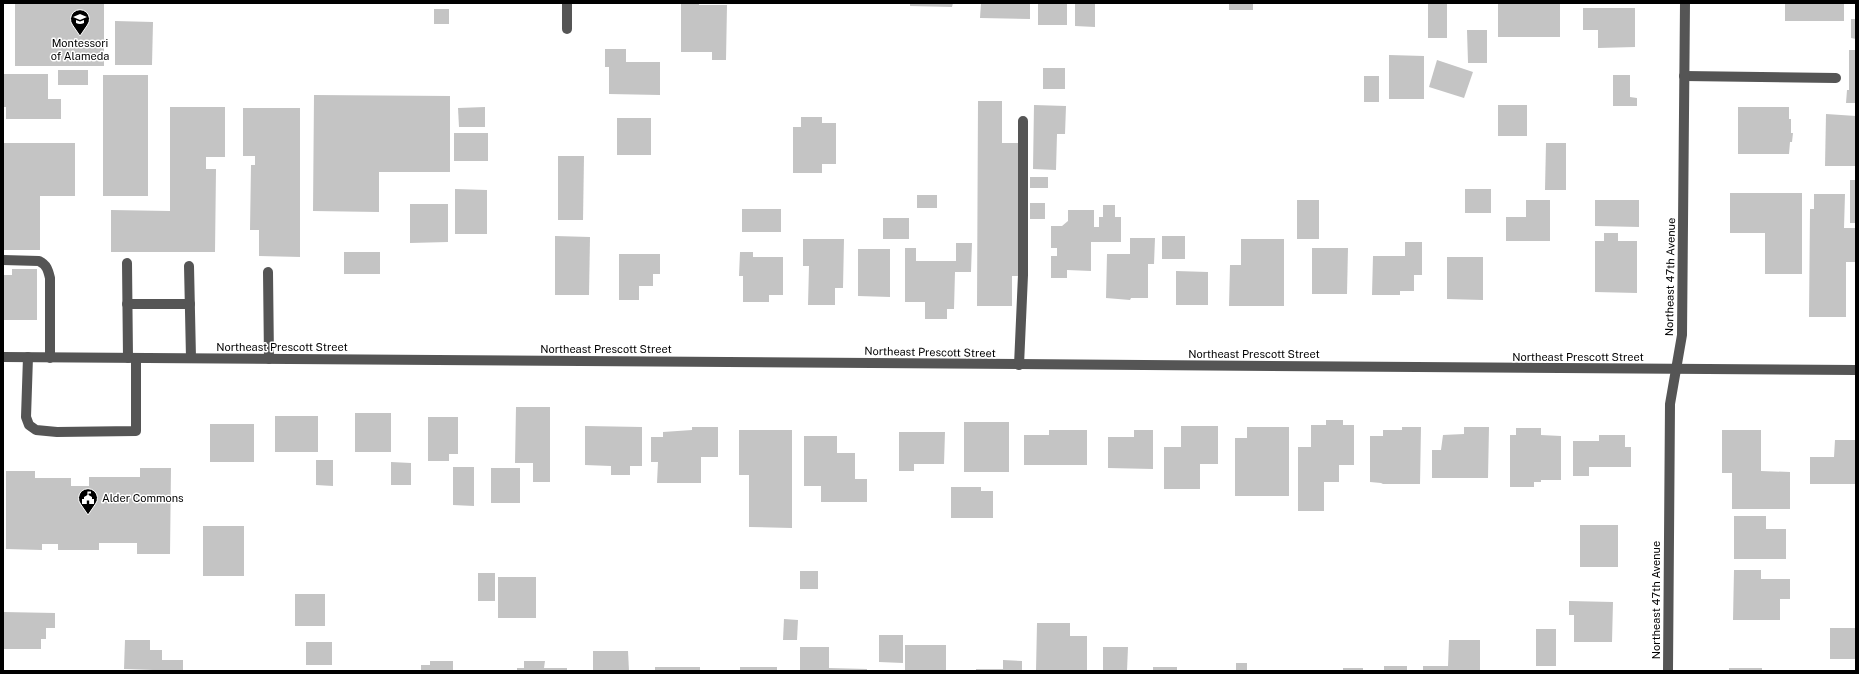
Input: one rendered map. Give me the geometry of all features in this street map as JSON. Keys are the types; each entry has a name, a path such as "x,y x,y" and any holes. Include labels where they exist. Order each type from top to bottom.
{"street":[{"path":"567,3 567,29"},
{"name":"Northeast 47th Avenue","path":"1668,671 1670,404 1682,335 1685,3"},
{"path":"1684,76 1836,78"},
{"path":"1019,365 1023,275 1023,121"},
{"path":"3,260 39,260 44,263 48,269 50,285 50,358"},
{"path":"28,357 26,417 29,425 36,430 57,432 136,431 127,263"},
{"path":"189,266 190,358"},
{"path":"268,272 269,359"},
{"path":"128,304 190,304"},
{"name":"Northeast Prescott Street","path":"3,357 1856,370"}],"building":[{"path":"15,3 104,3 104,66 15,66"},
{"path":"681,3 699,3 699,5 727,5 726,60 712,60 712,52 681,52"},
{"path":"910,3 953,3 952,7 910,6"},
{"path":"981,3 1030,3 1030,19 980,18"},
{"path":"1038,3 1067,3 1067,25 1038,25"},
{"path":"1075,3 1095,3 1095,27 1075,26"},
{"path":"1229,3 1253,3 1253,10 1229,10"},
{"path":"1428,3 1447,3 1447,38 1428,38"},
{"path":"1785,3 1844,3 1844,21 1785,21"},
{"path":"1498,4 1560,4 1560,37 1498,37"},
{"path":"1583,8 1635,8 1635,47 1598,48 1598,30 1583,30"},
{"path":"434,9 449,9 449,24 434,24"},
{"path":"1851,19 1856,19 1856,39 1851,38"},
{"path":"115,21 153,22 152,65 115,65"},
{"path":"1467,30 1487,30 1487,63 1468,63"},
{"path":"605,49 626,49 626,62 660,62 660,95 609,94 609,67 605,67"},
{"path":"1849,50 1856,50 1856,103 1846,103 1847,90 1849,90"},
{"path":"1389,55 1424,56 1424,99 1389,99"},
{"path":"1437,60 1473,72 1464,98 1429,87"},
{"path":"1043,68 1065,68 1065,89 1043,89"},
{"path":"58,70 88,70 88,85 58,85"},
{"path":"4,74 48,74 48,99 61,99 61,119 6,119 6,107 3,107"},
{"path":"103,75 148,75 148,196 103,196"},
{"path":"1613,75 1630,75 1630,97 1637,98 1637,106 1613,106"},
{"path":"1364,76 1379,76 1379,102 1364,102"},
{"path":"314,95 450,96 450,172 379,172 379,212 313,211"},
{"path":"978,101 1002,101 1002,143 1019,143 1019,276 1012,276 1012,306 977,306"},
{"path":"1034,105 1066,106 1065,134 1057,134 1056,170 1033,169"},
{"path":"1498,105 1527,105 1527,136 1498,136"},
{"path":"170,107 225,107 225,157 206,157 206,169 216,169 215,252 111,252 111,210 170,211"},
{"path":"485,107 485,127 459,127 458,108"},
{"path":"1738,107 1789,107 1791,133 1793,133 1792,142 1790,142 1789,154 1738,154"},
{"path":"243,108 300,108 300,257 259,256 259,230 250,230 251,165 255,165 255,156 243,156"},
{"path":"1826,114 1856,116 1856,166 1825,166"},
{"path":"801,117 822,117 822,123 836,123 836,164 822,164 822,173 793,173 793,127 801,127"},
{"path":"617,118 651,118 651,155 617,155"},
{"path":"454,133 488,133 488,161 454,161"},
{"path":"3,143 75,143 75,196 40,196 40,250 3,250"},
{"path":"1546,143 1566,143 1566,190 1545,190"},
{"path":"558,156 584,156 583,220 558,220"},
{"path":"1030,177 1048,177 1048,188 1030,188"},
{"path":"1850,180 1856,180 1856,223 1850,223"},
{"path":"455,189 487,190 487,234 455,234"},
{"path":"1465,189 1491,189 1491,213 1465,213"},
{"path":"1730,193 1802,193 1802,274 1765,274 1765,233 1730,233"},
{"path":"1814,194 1845,194 1844,228 1856,228 1855,262 1846,262 1846,317 1809,317 1810,209 1814,209"},
{"path":"917,195 937,195 937,208 917,208"},
{"path":"1297,200 1319,200 1319,239 1297,239"},
{"path":"1526,200 1550,200 1550,241 1506,241 1506,217 1526,217"},
{"path":"1595,200 1639,200 1639,227 1595,226"},
{"path":"1030,203 1045,203 1045,219 1030,219"},
{"path":"410,204 448,204 448,242 410,243"},
{"path":"1103,205 1115,205 1115,217 1121,217 1121,242 1091,242 1091,271 1067,270 1067,278 1051,278 1051,256 1057,256 1057,248 1051,248 1051,226 1062,226 1068,221 1068,210 1094,210 1094,227 1099,227 1099,217 1103,217"},
{"path":"742,209 781,209 781,232 742,232"},
{"path":"883,218 909,218 909,239 883,239"},
{"path":"1604,233 1618,233 1618,241 1637,241 1637,293 1595,292 1595,241 1604,241"},
{"path":"555,236 590,237 589,295 555,295"},
{"path":"1162,236 1185,236 1185,259 1162,259"},
{"path":"1130,238 1155,238 1154,264 1148,264 1148,298 1131,298 1130,300 1106,298 1107,254 1130,254"},
{"path":"803,239 844,239 843,288 835,288 835,305 808,305 809,266 803,266"},
{"path":"1241,239 1284,239 1284,306 1229,306 1230,265 1241,265"},
{"path":"1405,242 1422,242 1422,275 1414,275 1414,291 1400,291 1400,295 1372,295 1373,256 1405,256"},
{"path":"956,243 972,243 971,272 955,272 954,309 947,309 947,319 925,319 925,302 905,302 905,248 916,248 916,261 956,261"},
{"path":"1312,248 1348,248 1347,294 1312,294"},
{"path":"858,249 890,249 890,297 858,296"},
{"path":"344,252 380,252 380,274 344,274"},
{"path":"740,252 753,252 753,257 783,257 783,295 769,295 769,302 743,302 743,276 739,276"},
{"path":"619,254 660,254 660,274 653,274 653,286 639,286 639,300 619,300"},
{"path":"1447,257 1483,257 1483,300 1447,299"},
{"path":"12,269 37,269 37,320 3,320 3,275 12,275"},
{"path":"1176,271 1208,272 1208,305 1176,305"},
{"path":"516,407 550,407 550,482 533,482 533,463 515,463"},
{"path":"355,413 391,413 391,452 355,452"},
{"path":"275,416 318,416 318,452 275,452"},
{"path":"428,417 458,417 458,454 449,454 449,461 428,461"},
{"path":"1326,420 1343,420 1343,425 1354,425 1354,465 1339,465 1339,482 1324,482 1324,511 1298,511 1298,447 1311,447 1311,425 1326,425"},
{"path":"964,422 1009,422 1009,472 964,472"},
{"path":"210,424 254,424 254,462 210,462"},
{"path":"585,426 642,427 642,466 630,466 630,475 611,475 611,466 585,465"},
{"path":"1181,426 1218,426 1218,464 1200,464 1200,489 1164,489 1164,447 1181,447"},
{"path":"692,427 718,427 718,457 701,457 701,483 657,483 658,462 651,462 651,437 663,437 663,432 692,430"},
{"path":"1247,427 1289,427 1289,496 1235,496 1235,438 1247,438"},
{"path":"1402,427 1421,427 1420,484 1383,484 1370,482 1370,436 1383,436 1383,430 1402,430"},
{"path":"1464,427 1489,427 1488,478 1432,478 1432,450 1441,450 1443,435 1464,434"},
{"path":"1516,428 1541,428 1541,435 1561,436 1561,480 1541,480 1541,482 1534,482 1534,487 1510,487 1510,435 1516,435"},
{"path":"739,430 792,430 792,528 749,527 749,475 739,475"},
{"path":"1049,430 1087,430 1087,465 1024,465 1024,435 1049,435"},
{"path":"1134,430 1153,430 1153,469 1108,468 1108,437 1134,437"},
{"path":"1722,430 1761,430 1761,471 1790,472 1790,509 1732,509 1732,473 1722,473"},
{"path":"899,432 945,432 944,464 914,464 914,471 899,471"},
{"path":"1599,435 1625,435 1625,447 1631,447 1631,467 1589,467 1589,476 1573,476 1573,441 1599,441"},
{"path":"804,436 837,436 837,453 855,453 855,479 867,479 867,502 821,502 821,486 804,486"},
{"path":"1835,440 1856,440 1856,484 1810,484 1810,457 1834,457"},
{"path":"316,460 333,460 333,486 316,485"},
{"path":"391,462 411,463 411,485 391,485"},
{"path":"453,467 474,467 474,506 453,505"},
{"name":"Alder Commons","path":"140,468 171,468 170,554 137,554 137,543 99,543 99,550 58,550 58,544 42,544 42,550 6,549 6,471 35,471 35,478 71,478 71,486 89,486 89,477 140,477"},
{"path":"491,468 520,468 520,503 491,503"},
{"path":"951,487 981,487 981,491 993,491 993,518 951,518"},
{"path":"1734,516 1766,516 1766,529 1786,529 1786,559 1734,559"},
{"path":"1580,525 1618,525 1618,567 1580,567"},
{"path":"203,526 244,526 244,576 203,576"},
{"path":"1734,570 1761,570 1761,579 1790,579 1790,599 1780,599 1780,620 1733,620"},
{"path":"800,571 818,571 818,589 800,589"},
{"path":"478,573 495,573 495,601 478,601"},
{"path":"498,577 536,577 536,618 498,618"},
{"path":"295,594 325,594 325,626 295,626"},
{"path":"1569,601 1613,602 1612,642 1574,642 1574,615 1569,615"},
{"path":"3,612 55,613 55,628 46,628 46,639 41,639 41,649 3,649"},
{"path":"784,619 798,620 797,640 783,640"},
{"path":"1037,623 1070,623 1070,636 1087,636 1087,671 1036,671"},
{"path":"1830,628 1856,628 1856,659 1830,659"},
{"path":"1536,629 1556,629 1556,666 1536,666"},
{"path":"879,635 903,635 903,663 879,662"},
{"path":"125,640 150,640 150,650 162,650 162,660 183,660 183,671 124,669"},
{"path":"1449,640 1480,640 1480,671 1423,671 1423,666 1448,666"},
{"path":"306,642 332,642 332,665 306,665"},
{"path":"905,645 946,645 946,671 905,671"},
{"path":"800,647 829,647 829,668 867,669 867,671 800,671"},
{"path":"1103,647 1128,647 1127,671 1103,671"},
{"path":"593,651 628,651 629,671 593,671"},
{"path":"1003,660 1022,661 1022,671 976,671 976,669 1003,669"},
{"path":"430,661 453,661 453,671 421,671 421,665 430,665"},
{"path":"524,661 545,661 544,668 567,668 567,671 517,671 517,668 524,668"},
{"path":"1236,663 1247,663 1247,671 1236,671"},
{"path":"1384,666 1407,666 1407,671 1384,671"},
{"path":"655,667 700,667 700,671 655,671"},
{"path":"740,667 777,667 777,671 740,671"},
{"path":"1153,667 1177,667 1177,671 1153,671"},
{"path":"1343,668 1363,668 1363,671 1343,671"},
{"path":"1729,668 1762,668 1762,671 1729,671"}],"place":[{"name":"Montessori of Alameda","path":"80,36"},
{"name":"Alder Commons","path":"88,515"}]}
